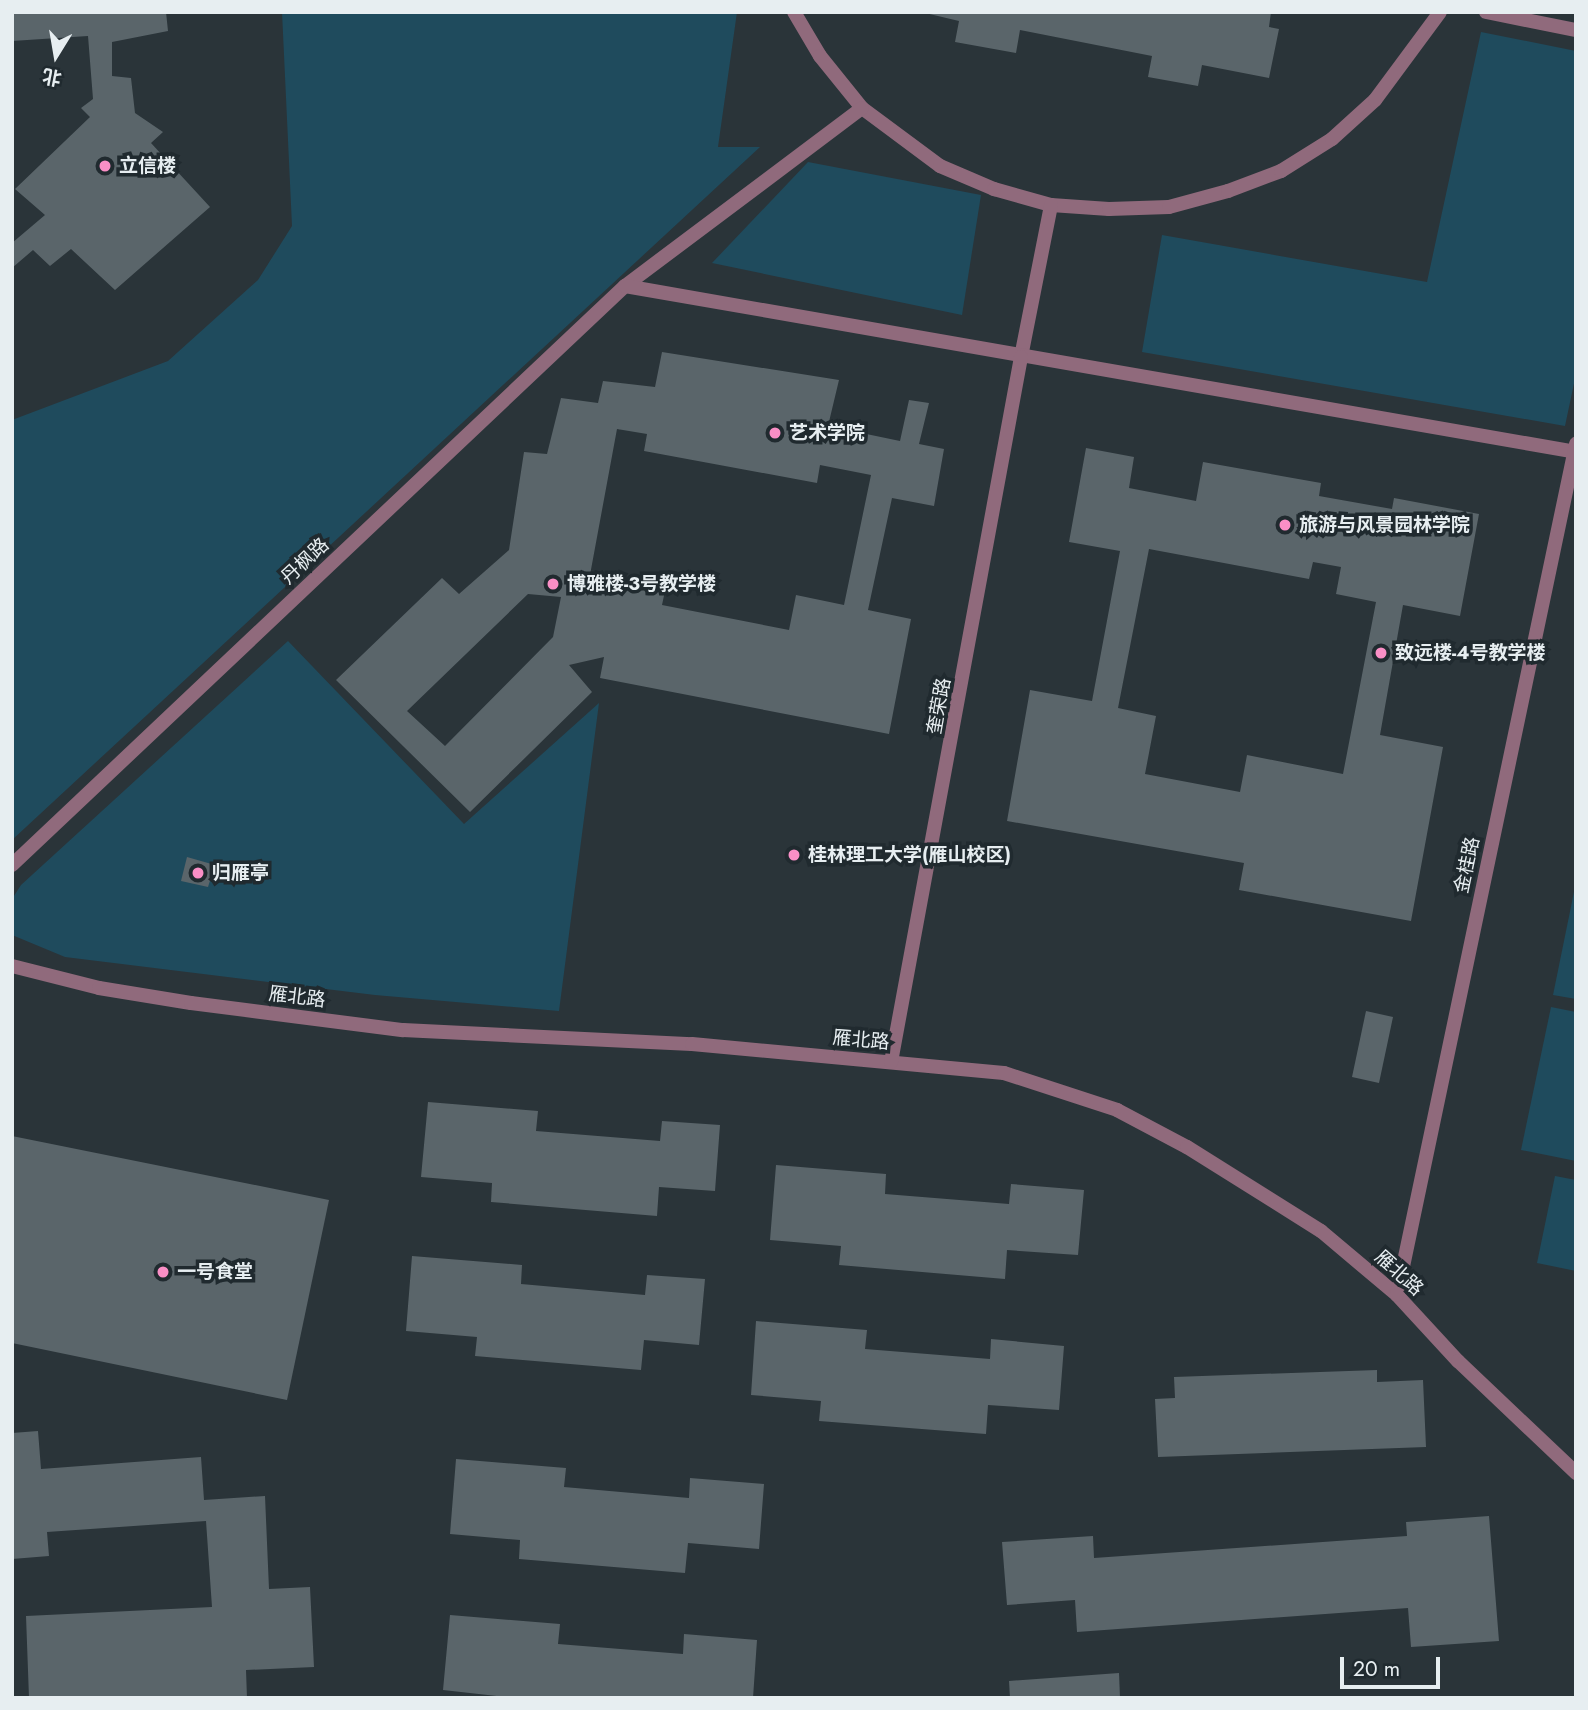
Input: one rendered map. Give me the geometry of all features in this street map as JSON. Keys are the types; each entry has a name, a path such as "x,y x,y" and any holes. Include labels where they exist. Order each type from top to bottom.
{"street":[{"path":"794,12 820,56 862,108 940,166 994,189 1051,205 1169,207 1228,191 1281,171 1332,139 1375,100 1440,12"},
{"path":"1486,12 1576,30"},
{"name":"丹枫路","path":"12,865 625,286 862,108"},
{"name":"奎荣路","path":"891,1062 1051,205"},
{"path":"625,286 1021,357 1575,449"},
{"name":"金桂路","path":"1397,1294 1575,449"},
{"name":"雁北路","path":"12,965 99,988 191,1003 403,1030 692,1044 1004,1073 1117,1110 1187,1147 1321,1231 1397,1294 1458,1361 1576,1473"}],"shaded area":[{"path":"282,12 737,12 718,147 760,147 12,840 12,420 168,361 258,280 292,226"},
{"path":"1481,32 1576,51 1576,374 1565,426 1142,352 1162,235 1427,282"},
{"path":"808,162 981,195 962,315 712,263"},
{"path":"288,641 464,824 599,703 559,1011 375,995 65,957 12,935 12,899 21,885"},
{"path":"1576,882 1576,999 1553,995"},
{"path":"1551,1007 1576,1012 1576,1161 1521,1150"},
{"path":"1555,1176 1576,1180 1576,1271 1537,1263"}],"building":[{"name":"立信楼","path":"12,12 166,12 168,31 112,42 112,76 131,78 135,113 163,132 151,143 210,207 115,290 71,249 50,266 33,250 12,268 12,243 45,215 15,189 90,117 81,108 93,99 88,36 12,41"},
{"path":"921,12 1271,12 1269,27 1279,29 1269,78 1202,65 1198,86 1148,77 1152,56 1020,30 1016,53 955,42 959,21"},
{"name":"博雅楼-3号教学楼","path":"662,352 839,380 828,426 900,441 909,400 929,403 919,444 944,449 934,506 892,498 868,610 911,619 889,734 600,678 604,657 569,665 592,692 470,812 336,680 442,578 459,594 509,550 524,452 547,454 561,398 598,403 603,381 655,387","holes":["617,429 647,434 644,451 817,483 820,465 871,475 844,605 796,595 789,630 662,605 665,591 590,575","528,594 561,597 553,637 445,746 407,711"]},
{"name":"致远楼-4号教学楼","path":"1086,448 1134,457 1129,488 1196,501 1203,462 1321,483 1319,496 1392,509 1394,498 1479,514 1460,616 1403,605 1380,735 1443,747 1411,921 1239,890 1244,863 1007,821 1030,690 1092,701 1120,551 1069,542","holes":["1149,549 1309,579 1313,562 1341,567 1336,594 1376,602 1343,774 1247,755 1240,792 1145,774 1156,716 1118,708"]},
{"name":"归雁亭","path":"187,857 215,865 208,887 181,881"},
{"path":"1366,1011 1393,1017 1379,1083 1352,1077"},
{"path":"428,1102 538,1111 536,1131 660,1141 662,1121 720,1125 715,1191 659,1187 657,1216 491,1202 492,1183 421,1177"},
{"name":"一号食堂","path":"12,1136 329,1200 287,1400 12,1343"},
{"path":"776,1165 886,1174 885,1194 1009,1204 1011,1184 1084,1190 1078,1255 1007,1250 1005,1279 839,1265 841,1246 770,1240"},
{"path":"412,1256 522,1265 521,1284 645,1295 647,1275 705,1279 699,1345 644,1340 641,1370 475,1356 477,1337 406,1331"},
{"path":"756,1321 867,1330 865,1349 990,1359 991,1339 1064,1346 1059,1410 988,1405 986,1434 819,1421 821,1401 751,1395"},
{"path":"1377,1370 1377,1382 1423,1380 1426,1447 1158,1457 1155,1399 1175,1398 1174,1377"},
{"path":"38,1431 41,1469 201,1457 204,1500 265,1496 269,1589 310,1587 314,1667 246,1670 247,1698 29,1698 26,1616 212,1607 206,1521 47,1532 49,1556 12,1559 12,1433"},
{"path":"456,1459 566,1468 564,1487 689,1498 690,1478 764,1484 759,1549 688,1543 685,1573 519,1559 520,1540 450,1534"},
{"path":"1489,1516 1499,1641 1411,1647 1408,1608 1077,1632 1075,1600 1007,1605 1002,1542 1093,1536 1094,1558 1407,1536 1406,1522"},
{"path":"450,1615 560,1624 558,1644 683,1654 684,1634 757,1640 753,1698 514,1698 443,1690"},
{"path":"1119,1673 1120,1698 1010,1698 1009,1681"}],"place":[{"name":"立信楼","path":"105,166"},
{"name":"艺术学院","path":"775,433"},
{"name":"旅游与风景园林学院","path":"1285,525"},
{"name":"博雅楼-3号教学楼","path":"553,584"},
{"name":"致远楼-4号教学楼","path":"1381,653"},
{"name":"桂林理工大学(雁山校区)","path":"794,855"},
{"name":"归雁亭","path":"198,873"},
{"name":"一号食堂","path":"163,1272"}]}
